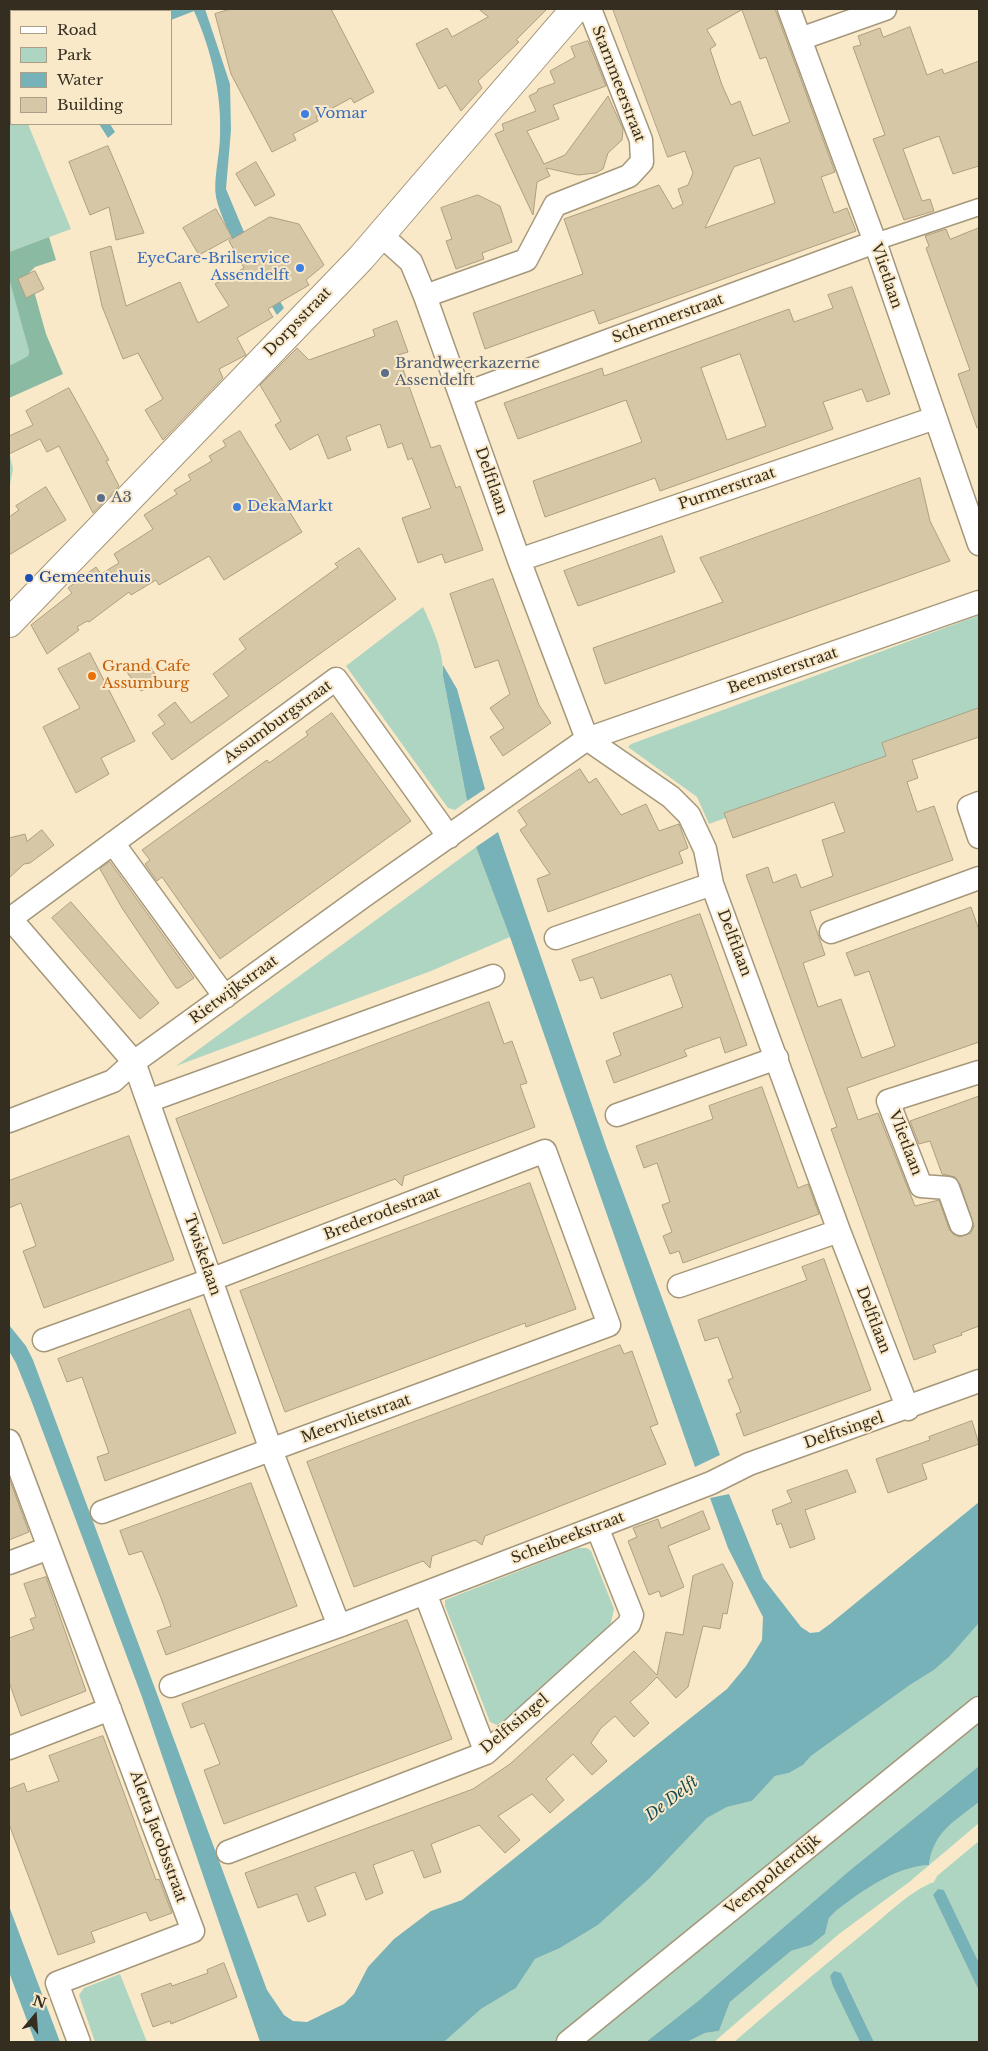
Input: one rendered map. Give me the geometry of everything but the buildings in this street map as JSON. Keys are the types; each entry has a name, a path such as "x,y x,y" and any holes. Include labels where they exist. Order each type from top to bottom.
{"street":[{"name":"Dorpsstraat","path":"9,623 361,258 575,9"},
{"name":"Starnmeerstraat","path":"425,296 526,260 555,205 629,176 642,162 641,140 590,9"},
{"name":"Vlietlaan","path":"789,9 874,242 979,544"},
{"path":"800,39 885,9"},
{"path":"874,242 979,207"},
{"name":"Delftlaan","path":"380,234 411,262 425,296 519,560 587,739 671,797 689,815 705,849 712,884 778,1058 839,1230 908,1409"},
{"name":"Schermerstraat","path":"461,395 874,242"},
{"name":"Purmerstraat","path":"519,560 935,418"},
{"name":"Beemsterstraat","path":"587,739 979,602"},
{"name":"Assumburgstraat","path":"10,918 336,679 449,837"},
{"path":"449,837 587,739"},
{"path":"979,803 969,807 979,837"},
{"name":"Rietwijkstraat","path":"9,1121 113,1080 134,1062 449,837"},
{"path":"112,843 225,997"},
{"path":"831,932 979,878"},
{"path":"556,938 712,884"},
{"name":"Twiskelaan","path":"10,918 134,1062 271,1450 339,1626"},
{"path":"148,1100 493,976"},
{"path":"617,1115 778,1058"},
{"name":"Vlietlaan","path":"961,1224 948,1188 921,1186 888,1101 979,1072"},
{"name":"Brederodestraat","path":"44,1340 210,1280 545,1151 609,1325"},
{"path":"679,1286 839,1230"},
{"name":"Meervlietstraat","path":"102,1512 609,1325"},
{"name":"Delftsingel","path":"711,1484 749,1464 908,1409 979,1381"},
{"name":"Aletta Jacobsstraat","path":"9,1441 193,1931 57,1983 79,2042"},
{"name":"Scheibeekstraat","path":"171,1686 339,1626 711,1484"},
{"name":"Delftsingel","path":"228,1852 486,1752 629,1624 632,1615 596,1528"},
{"path":"9,1563 49,1548"},
{"path":"425,1593 486,1752"},
{"name":"Veenpolderdijk","path":"568,2042 979,1708"},
{"path":"9,1748 110,1709"}],"green space":[{"path":"9,9 34,9 10,10 9,50"},
{"path":"48,9 159,9 156,10"},
{"path":"9,86 10,125 28,125 71,229 9,252"},
{"path":"49,237 56,260 35,267 29,273 46,334 63,374 9,398 9,366 28,356 29,351 9,278 9,252"},
{"path":"9,273 29,351 28,356 9,366"},
{"path":"9,451 13,469 9,490"},
{"path":"423,607 440,649 443,676 467,801 455,810 448,808 346,666"},
{"path":"977,616 979,617 979,714 883,748 887,759 709,824 697,797 628,747 631,744"},
{"path":"476,847 510,937 431,971 176,1066"},
{"path":"578,1548 587,1548 591,1551 614,1609 610,1627 516,1712 497,1725 490,1722 445,1606 445,1600"},
{"path":"979,1623 979,1700 558,2042 444,2042 481,2009 516,1988 535,1959 560,1948 598,1925 650,1878 707,1818 727,1807 752,1801 775,1776 789,1773 803,1765 811,1756 934,1670 950,1656"},
{"path":"979,1716 979,1766 849,1871 698,2001 646,2042 581,2042"},
{"path":"979,1802 979,1823 908,1883 839,1934 714,2042 687,2042 705,2033 719,2031 730,2002 791,1951 811,1945 825,1934 829,1918 847,1902 892,1875 904,1870 929,1865 931,1854 940,1835 954,1821"},
{"path":"979,1841 979,1963 944,1890 933,1895 979,1991 979,2042 874,2042 848,1987 830,1976 860,2042 734,2042 900,1903 934,1882 937,1876"},
{"path":"120,1974 147,2042 95,2042 79,1995 84,1988"}],"water":[{"path":"205,9 230,84 231,130 226,189 257,263 284,308 277,315 251,273 226,226 216,197 215,183 220,136 219,104 214,72 206,41 194,11 172,20 172,10 156,10"},
{"path":"100,125 111,125 115,132 108,138"},
{"path":"443,665 457,689 485,789 467,801 443,676"},
{"path":"498,832 606,1146 720,1455 695,1467 510,937 476,847"},
{"name":"De Delft","path":"9,1325 26,1346 33,1360 267,1990 284,2015 293,2021 307,2022 344,2004 354,1994 368,1967 394,1939 431,1911 462,1900 727,1689 746,1666 762,1640 763,1617 728,1548 710,1498 729,1494 763,1578 801,1627 810,1633 819,1632 830,1624 979,1502 979,1623 950,1656 934,1670 811,1756 803,1765 789,1773 775,1776 752,1801 727,1807 707,1818 650,1878 598,1925 560,1948 535,1959 516,1988 481,2009 444,2042 260,2042 142,1697 31,1400 9,1351"},
{"path":"979,1766 979,1802 946,1828 935,1844 929,1865 904,1870 892,1875 837,1910 829,1918 825,1934 811,1945 791,1951 730,2002 719,2031 705,2033 687,2042 646,2042 698,2001 849,1871"},
{"path":"938,1889 944,1890 979,1963 979,1991 933,1895"},
{"path":"9,1906 60,2042 35,2042 9,1972"},
{"path":"834,1971 841,1973 874,2042 860,2042 833,1986 830,1976"}],"place":[{"name":"Vomar","path":"305,114"},
{"name":"EyeCare-Brilservice Assendelft","path":"300,268"},
{"name":"Brandweerkazerne Assendelft","path":"385,373"},
{"name":"A3","path":"101,498"},
{"name":"DekaMarkt","path":"237,507"},
{"name":"Gemeentehuis","path":"29,578"},
{"name":"Grand Cafe Assumburg","path":"92,676"}]}
